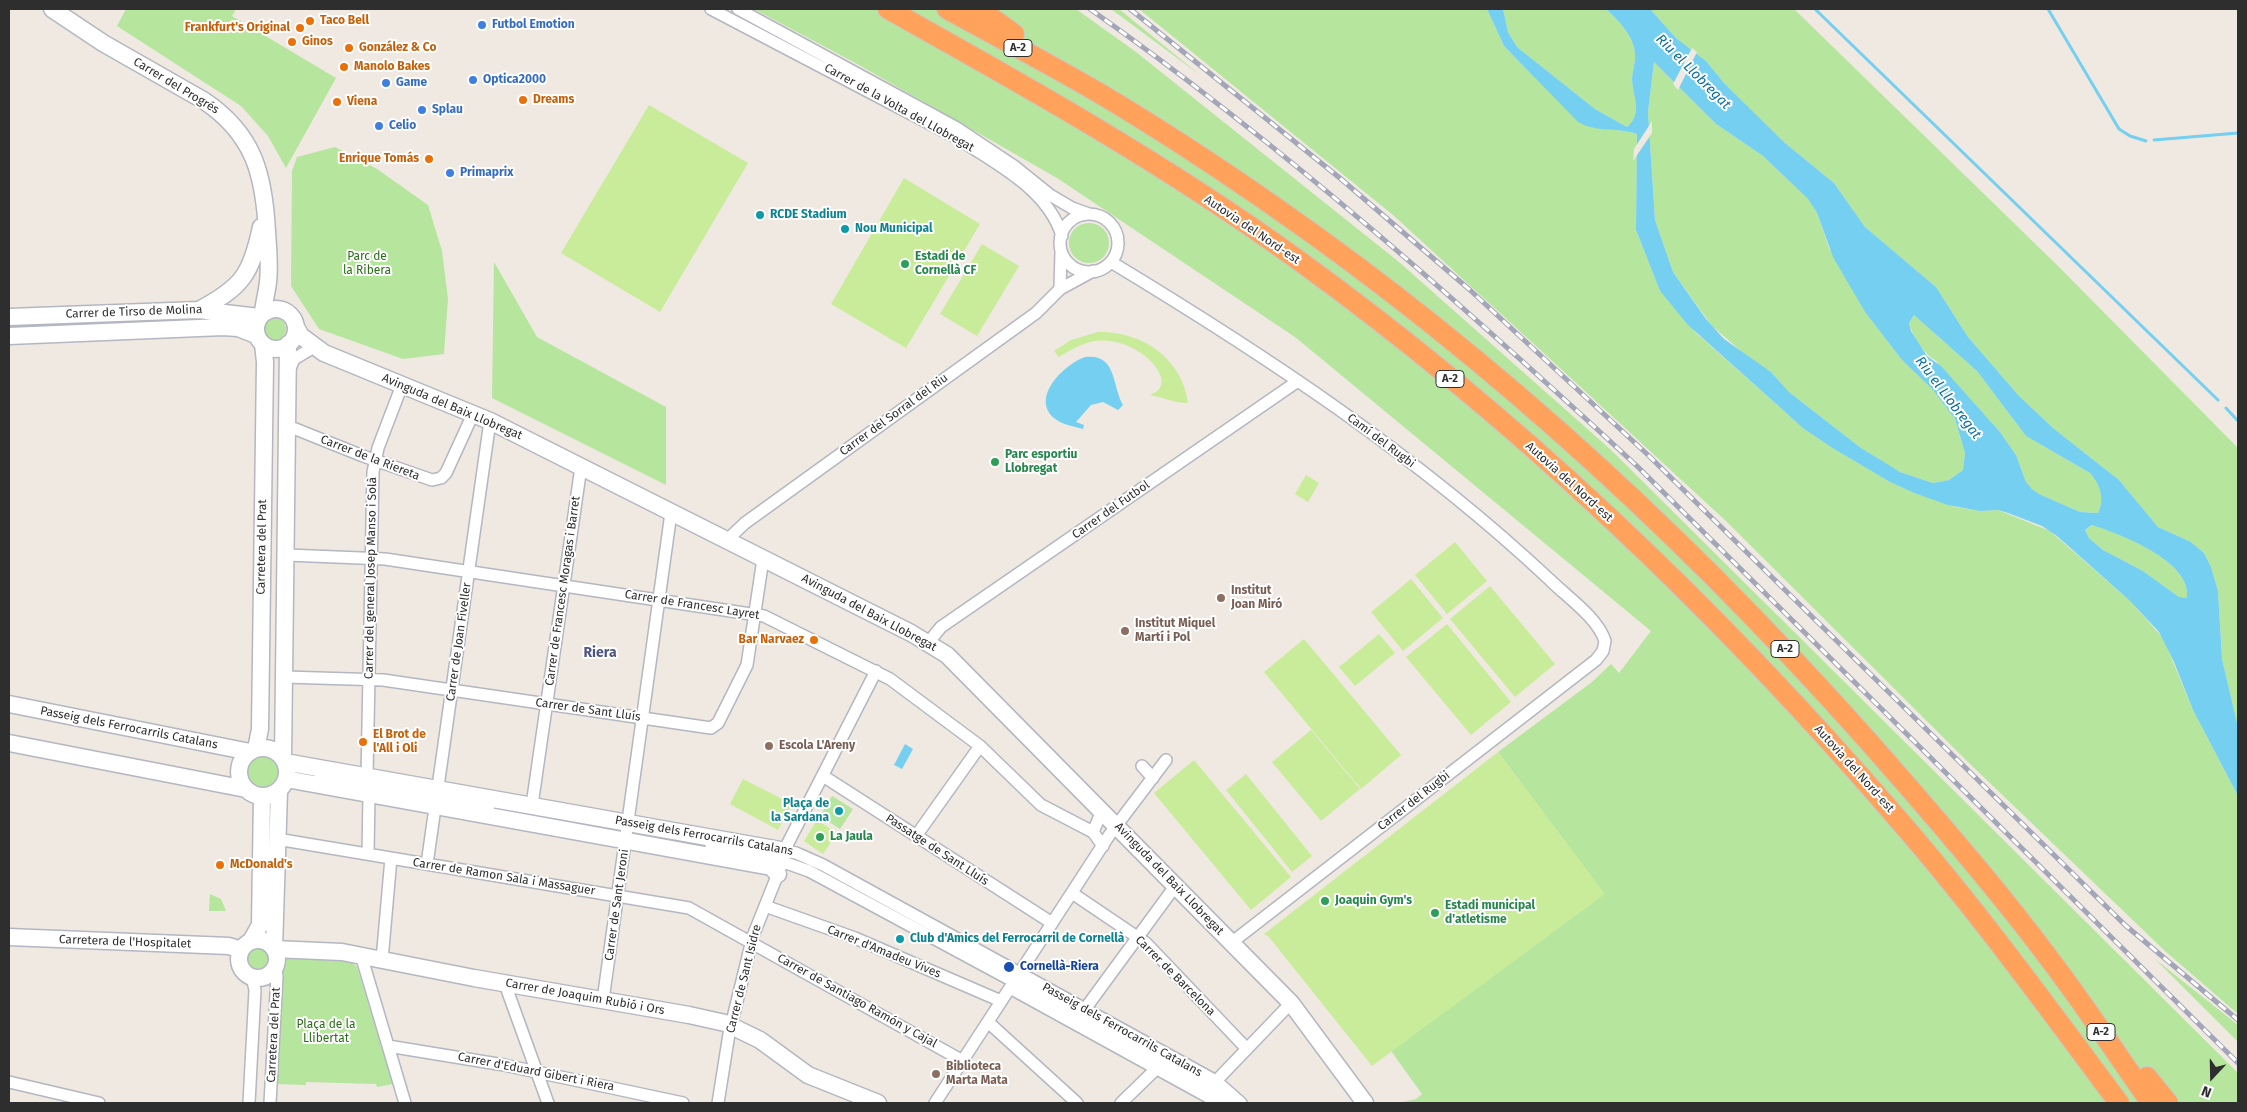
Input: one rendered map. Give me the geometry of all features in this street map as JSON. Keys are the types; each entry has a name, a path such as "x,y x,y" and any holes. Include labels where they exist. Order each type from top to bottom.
{"highway":[{"name":"Autovia del Nord-est","path":"888,9 1098,129 1211,201 1292,256 1384,325 1481,405 1657,561 1774,680 1906,828 2027,979 2119,1103"},
{"name":"A-2","path":"947,9 1089,88 1187,148 1317,238 1478,362 1549,423 1665,529 1752,615 1836,703 1980,870 2052,962 2151,1103"},
{"path":"979,9 1089,88"},
{"path":"2052,962 2168,1103"},
{"path":"2027,979 2105,1103"}],"main road":[{"name":"Carrer del Progrés","path":"52,9 104,43 186,89 219,110 238,130 252,152 259,172 266,208 268,284 261,315"},
{"path":"198,310 223,297 244,277 256,250 266,208"},
{"name":"Carrer del Progrés","path":"268,284 283,310"},
{"path":"272,309 283,310 293,318 296,328 295,335 289,344 275,349 259,339 256,325 261,315 272,309"},
{"name":"Carrer de Tirso de Molina","path":"9,317 198,310 261,315"},
{"name":"Carrer de Tirso de Molina","path":"9,336 223,327 238,328 259,339"},
{"name":"Avinguda del Baix Llobregat","path":"296,328 316,352"},
{"name":"Carretera del Prat","path":"253,751 260,728 265,362 259,339"},
{"name":"Avinguda del Baix Llobregat","path":"289,344 316,352 490,421 928,643 953,660 1291,1003 1365,1103"},
{"name":"Carretera del Prat","path":"274,949 278,839 285,772 289,344"},
{"name":"Passeig dels Ferrocarrils Catalans","path":"9,704 253,751"},
{"path":"9,743 246,789 262,796"},
{"path":"246,789 240,780 239,768 241,762 253,751 271,750 285,772 262,796 260,925 246,946 240,965 252,977 264,977 275,967 276,957 274,949 265,941 246,946"},
{"name":"Passeig dels Ferrocarrils Catalans","path":"285,772 367,776 437,798 627,831 782,862"},
{"name":"Passeig dels Ferrocarrils Catalans","path":"285,772 370,794 532,805 771,867 782,862"},
{"name":"Carretera de l'Hospitalet","path":"9,937 246,946"},
{"name":"Carrer de Joaquim Rubió i Ors","path":"274,949 342,952 361,955 505,984 689,1015 732,1026 760,1040 808,1075 878,1103"}],"street":[{"name":"Carrer de la Volta del Llobregat","path":"711,9 897,105 973,149 1038,197 1050,209 1062,236"},
{"name":"Carrer de la Volta del Llobregat","path":"738,9 957,128 1014,166 1050,195 1072,208 1089,214"},
{"path":"1060,289 1061,250 1062,236 1072,220 1089,214 1104,218 1114,229 1118,247 1111,262 1093,271 1081,270 1072,266 1061,250"},
{"name":"Camí del Rugbi","path":"1111,262 1203,318 1298,381 1422,472 1542,573 1603,634 1605,647 1596,660"},
{"name":"Carrer del Sorral del Riu","path":"727,540 749,520 1036,313 1060,289 1093,271"},
{"path":"289,370 294,359 316,352"},
{"name":"Carrer del Futbol","path":"928,643 941,627 1298,381"},
{"name":"Carrer del general Josep Manso i Solà","path":"367,776 371,558 375,460 402,385"},
{"name":"Carrer de la Riereta","path":"288,426 428,480 439,479 446,473 473,414"},
{"name":"Carrer de Joan Fiveller","path":"428,864 490,421"},
{"name":"Carrer de Francesc Moragas i Barret","path":"532,805 581,467"},
{"name":"Carrer de Sant Jeroni","path":"604,1000 671,513"},
{"name":"Carrer de Francesc Layret","path":"287,555 371,558 755,614 890,679 980,746 1041,805 1093,832 1102,846"},
{"name":"Carrer de Sant Lluís","path":"285,677 369,679 711,728 718,723 748,665 763,559"},
{"name":"Carrer del Rugbi","path":"1231,943 1596,660"},
{"name":"Carrer de Sant Isidre","path":"718,1103 732,1026 751,942 782,862 876,671"},
{"path":"916,836 980,746"},
{"path":"935,1103 1102,846 1166,760"},
{"path":"1142,766 1153,778"},
{"name":"Passeig dels Ferrocarrils Catalans","path":"285,772 437,798"},
{"name":"Passatge de Sant Lluís","path":"823,776 1052,924"},
{"path":"368,854 370,794"},
{"path":"1093,832 1102,810"},
{"name":"Carrer de Ramon Sala i Massaguer","path":"278,839 689,908 751,942"},
{"name":"Passeig dels Ferrocarrils Catalans","path":"782,862 796,853 823,865 1156,1069 1219,1103"},
{"path":"382,960 391,858"},
{"path":"1086,1009 1176,886"},
{"name":"Carrer de Barcelona","path":"1072,893 1138,937 1247,1049"},
{"name":"Carrer d'Amadeu Vives","path":"765,906 855,938 1001,1001"},
{"name":"Carrer de Santiago Ramón y Cajal","path":"751,942 963,1061"},
{"path":"361,955 405,1103"},
{"name":"Carretera del Prat","path":"270,1103 277,976 275,967"},
{"name":"Carretera del Prat","path":"249,1103 255,990 252,977"},
{"name":"Passeig dels Ferrocarrils Catalans","path":"1015,981 1086,1009 1216,1081 1241,1103"},
{"name":"Passeig dels Ferrocarrils Catalans","path":"1015,981 1213,1089 1231,1103"},
{"path":"505,984 548,1103"},
{"path":"1216,1081 1291,1003"},
{"path":"988,1022 1077,1103"},
{"name":"Carrer d'Eduard Gibert i Riera","path":"388,1046 536,1071 683,1103"},
{"path":"1121,1103 1156,1069"},
{"path":"9,1082 99,1103"}],"green space":[{"path":"126,9 236,9 232,16 336,78 286,168 268,136 241,106 117,26"},
{"path":"754,9 1076,9 1136,52 1399,262 1610,449 2238,1073 2238,1103 1399,1103 1416,1099 1422,1094 1391,1051 1604,894 1498,752 1592,682 1611,664 1619,673 1651,631 1295,337 1057,178 859,65"},
{"path":"1111,9 1119,9 1200,75"},
{"path":"1139,9 1487,9 1504,46 1578,121 1602,129 1637,134 1636,230 1660,291 1695,332 1804,429 1890,482 1914,493 1956,507 1980,511 1998,510 2050,531 2130,601 2163,638 2193,710 2238,796 2238,1014 2165,951 1969,763 1726,521 1393,215"},
{"path":"1503,9 1606,9 1624,28 1634,46 1635,56 1632,80 1636,111 1632,122 1627,127 1595,109 1517,47 1508,32"},
{"path":"1650,9 1794,9 2058,266 2238,448 2238,727 2222,659 2218,591 2211,567 2204,553 2191,542 2158,527 2119,480 2053,428 2019,396 1968,337 1936,287 1865,227 1834,183 1785,143 1724,83 1706,61 1676,38"},
{"path":"1654,62 1716,124 1763,156 1808,199 1817,213 1829,248 1865,312 1902,360 1933,390 1955,419 1965,453 1963,470 1949,480 1933,483 1900,472 1861,448 1789,392 1771,372 1748,357 1712,326 1673,272 1655,220 1648,112"},
{"path":"649,105 748,163 660,312 561,253"},
{"name":"Parc de la Ribera","path":"335,147 377,169 428,205 442,251 448,299 444,354 403,359 319,329 291,286 292,171 297,157"},
{"name":"Estadi de Cornellà CF","path":"904,178 980,224 906,348 831,304"},
{"path":"1089,223 1103,229 1109,243 1103,257 1089,263 1075,257 1069,243 1075,229"},
{"path":"982,244 1019,266 977,336 940,314"},
{"path":"494,262 537,337 666,407 666,485 492,398"},
{"path":"1914,315 1977,371 2026,436 2090,473 2096,482 2101,497 2098,513 2080,512 2032,489 2026,482 2016,455 2000,432 1919,344 1909,323"},
{"path":"275,318 283,321 286,329 283,337 275,340 267,337 264,329 267,321"},
{"path":"1098,332 1130,336 1157,350 1178,373 1188,403 1150,395 1161,386 1160,373 1145,356 1123,344 1112,341 1094,341 1059,357 1054,351 1071,340"},
{"path":"1306,475 1319,483 1308,502 1295,494"},
{"path":"2093,525 2136,542 2167,561 2178,572 2186,585 2187,598 2179,597 2143,571 2103,550 2089,538 2085,530"},
{"path":"1455,542 1487,581 1447,614 1415,575"},
{"path":"1411,579 1443,618 1403,651 1371,612"},
{"path":"1490,586 1555,664 1515,697 1450,619"},
{"path":"1447,624 1511,702 1471,735 1406,657"},
{"path":"1379,634 1395,653 1355,686 1339,667"},
{"path":"1304,639 1401,755 1361,789 1264,672"},
{"path":"1311,730 1360,789 1321,821 1272,762"},
{"name":"Estadi municipal d'atletisme","path":"1498,752 1605,894 1372,1066 1269,937 1264,934"},
{"path":"263,755 275,760 280,772 275,784 263,789 251,784 246,772 251,760"},
{"path":"1194,760 1291,877 1251,910 1154,793"},
{"path":"1246,774 1312,856 1292,872 1226,790"},
{"path":"743,779 792,804 778,830 730,804"},
{"path":"832,796 853,809 840,829 820,816"},
{"name":"La Jaula","path":"817,820 837,833 823,854 804,841"},
{"path":"210,894 221,899 226,911 209,911"},
{"path":"257,947 265,950 268,958 265,966 257,969 249,966 246,958 249,950"},
{"name":"Plaça de la Llibertat","path":"281,956 333,957 351,962 357,967 393,1084 377,1087 376,1084 306,1082 306,1085 274,1084"},
{"path":"2155,959 2238,1025 2238,1042"}],"water":[{"name":"Riu el Llobregat","path":"1487,9 1503,9 1508,32 1517,47 1595,109 1627,127 1632,122 1636,111 1632,80 1635,60 1634,46 1620,23 1606,9 1650,9 1676,38 1706,61 1724,83 1785,143 1834,183 1865,227 1936,287 1968,337 2019,396 2053,428 2119,480 2158,527 2191,542 2204,553 2211,567 2218,591 2222,659 2238,727 2238,796 2193,710 2174,662 2159,632 2130,601 2057,536 2042,526 2008,513 1998,510 1980,511 1948,505 1890,482 1804,429 1688,325 1660,291 1636,230 1637,134 1592,128 1578,122 1504,46","holes":["1654,62 1716,124 1763,156 1808,199 1817,213 1833,257 1865,312 1902,360 1933,390 1955,419 1965,453 1963,470 1949,480 1933,483 1900,472 1861,448 1789,392 1771,372 1724,339 1706,319 1673,272 1655,220 1648,112","1914,315 1977,371 2026,436 2090,473 2100,492 2101,502 2098,513 2080,512 2032,489 2026,482 2016,455 2000,432 1941,366 1927,356 1911,331 1909,323","2092,525 2136,542 2152,551 2167,561 2178,572 2186,585 2187,598 2179,597 2143,571 2103,550 2089,538 2085,530"]},
{"path":"1085,357 1095,357 1103,360 1108,365 1123,405 1118,410 1103,402 1091,405 1076,422 1084,425 1083,429 1064,424 1054,418 1048,410 1046,401 1048,391 1060,374"},
{"path":"905,744 913,749 902,769 894,765"}],"pier":[{"path":"1692,48 1697,52 1678,90 1673,84"},
{"path":"1652,121 1652,133 1633,161 1634,149"}],"waterway":[{"path":"1815,9 2218,400"},
{"path":"2048,9 2119,129 2130,136 2146,141"},
{"path":"2154,140 2238,133"},
{"path":"2226,408 2238,421"}],"railway":[{"path":"1090,9 1162,61 1303,171 1439,287 1572,406 1638,467 2238,1063"},
{"path":"1130,9 1341,179 1470,290 1648,455 2125,925 2238,1020"}],"place":[{"name":"Taco Bell","path":"310,21"},
{"name":"Futbol Emotion","path":"482,25"},
{"name":"Frankfurt's Original","path":"300,28"},
{"name":"Ginos","path":"292,42"},
{"name":"González & Co","path":"349,48"},
{"name":"Manolo Bakes","path":"344,67"},
{"name":"Optica2000","path":"473,80"},
{"name":"Game","path":"386,83"},
{"name":"Dreams","path":"523,100"},
{"name":"Viena","path":"337,102"},
{"name":"Splau","path":"422,110"},
{"name":"Celio","path":"379,126"},
{"name":"Enrique Tomás","path":"429,159"},
{"name":"Primaprix","path":"450,173"},
{"name":"RCDE Stadium","path":"760,215"},
{"name":"Nou Municipal","path":"845,229"},
{"name":"Estadi de Cornellà CF","path":"905,264"},
{"name":"Parc esportiu Llobregat","path":"995,462"},
{"name":"Institut Joan Miró","path":"1221,598"},
{"name":"Institut Miquel Martí i Pol","path":"1125,631"},
{"name":"Bar Narvaez","path":"814,640"},
{"name":"El Brot de l'All i Oli","path":"363,742"},
{"name":"Escola L'Areny","path":"769,746"},
{"name":"Plaça de la Sardana","path":"839,811"},
{"name":"La Jaula","path":"820,837"},
{"name":"McDonald's","path":"220,865"},
{"name":"Joaquin Gym's","path":"1325,901"},
{"name":"Estadi municipal d'atletisme","path":"1435,913"},
{"name":"Club d'Amics del Ferrocarril de Cornellà","path":"900,939"},
{"name":"Cornellà-Riera","path":"1009,967"},
{"name":"Biblioteca Marta Mata","path":"936,1074"}],"district":[{"name":"Riera","path":"600,653"}]}
